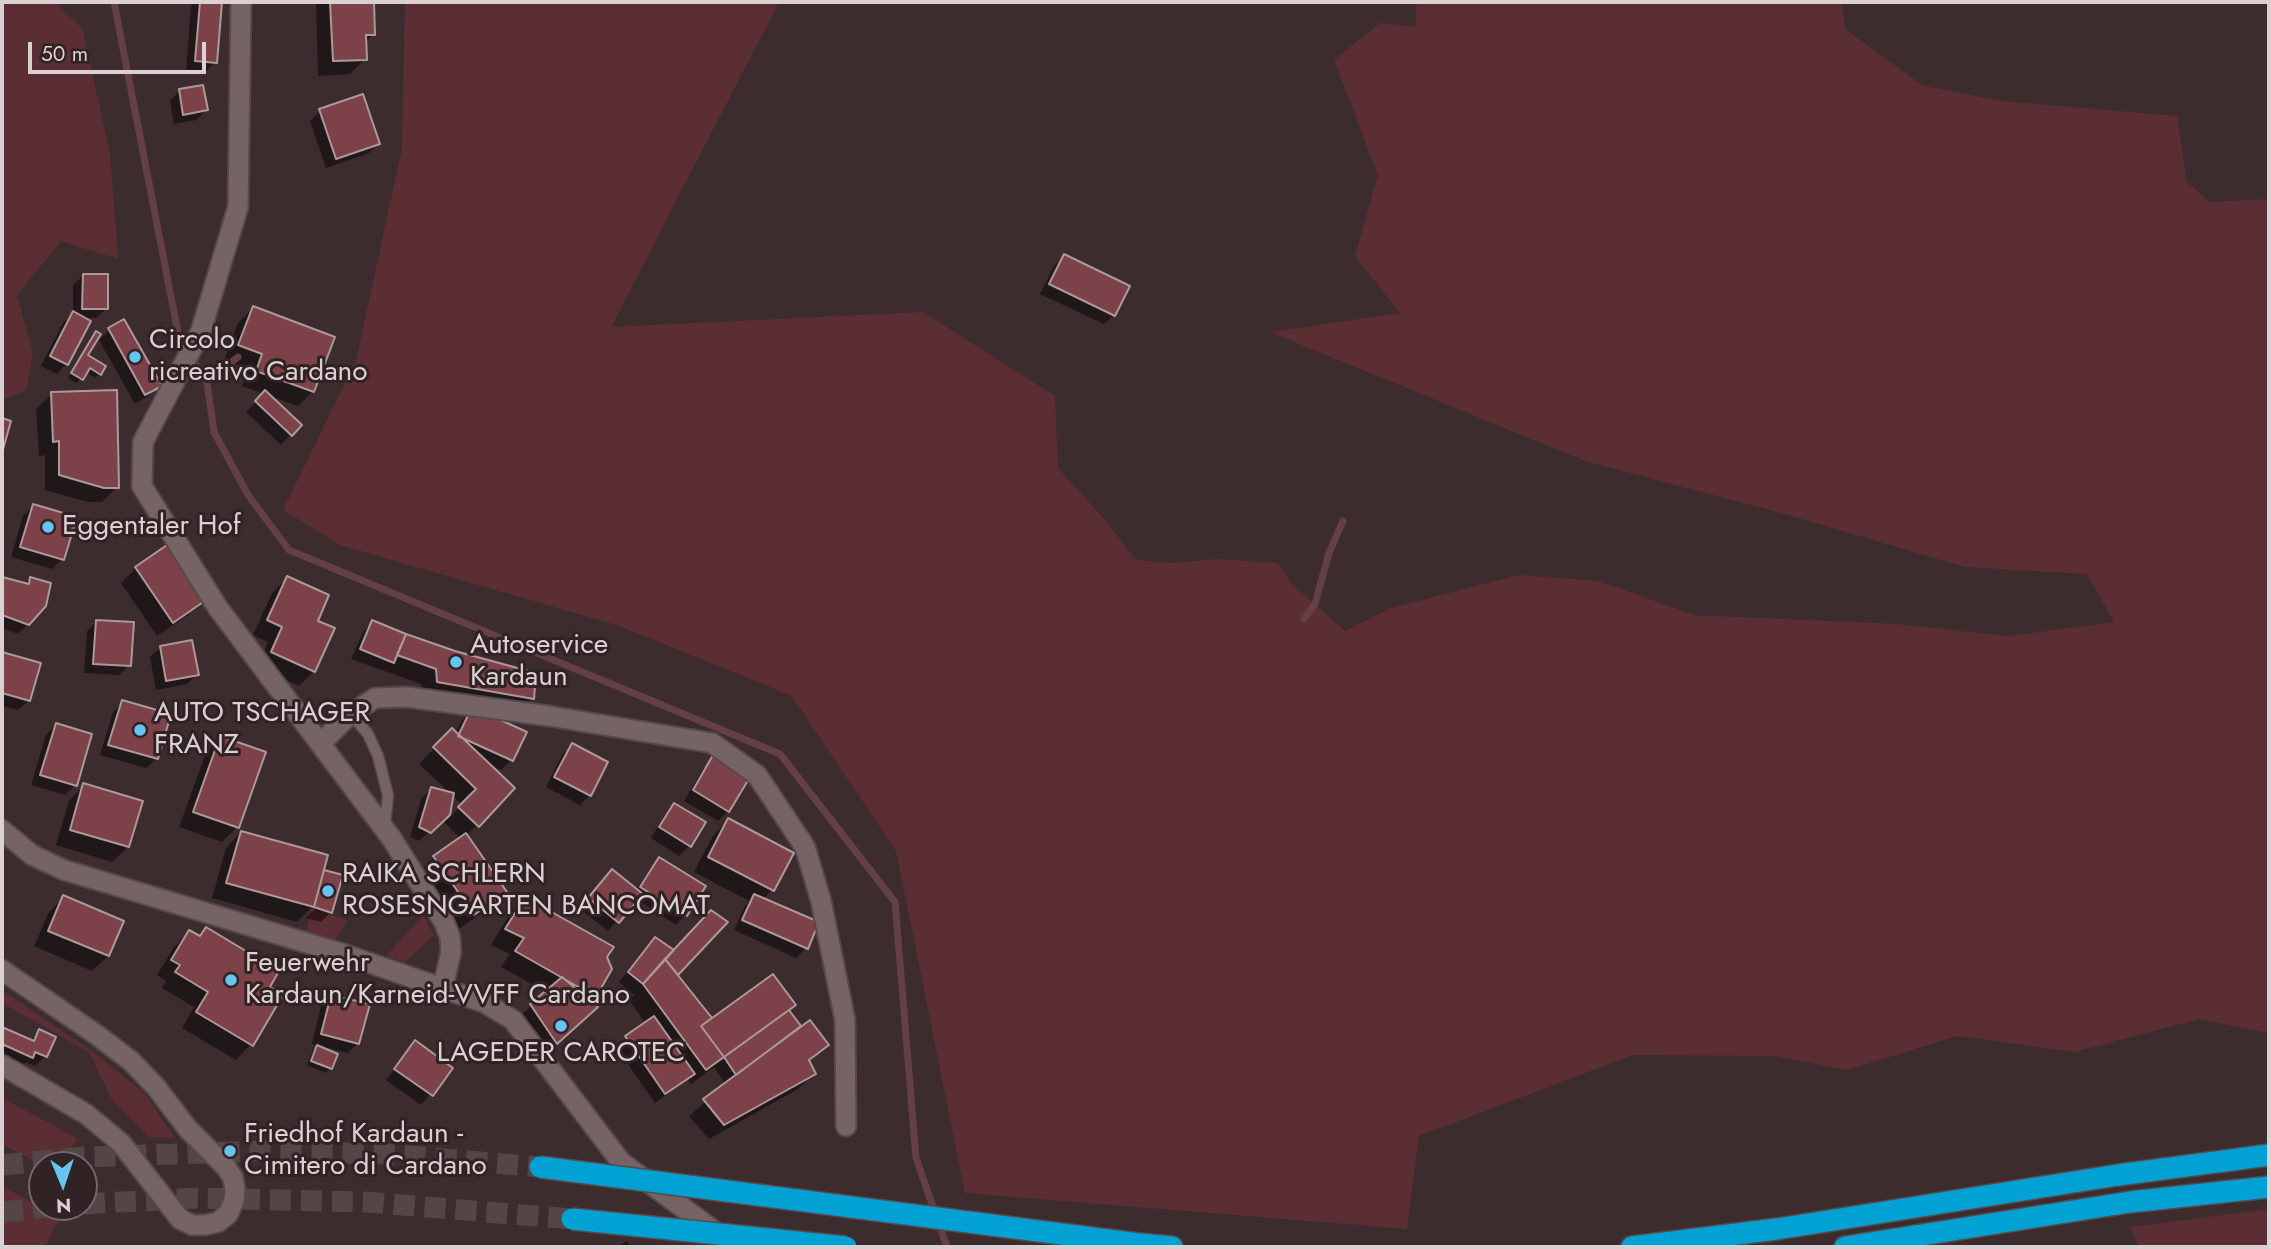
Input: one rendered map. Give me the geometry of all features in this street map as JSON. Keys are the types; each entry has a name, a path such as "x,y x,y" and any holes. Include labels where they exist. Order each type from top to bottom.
{"highway":[{"path":"1632,1247 1777,1229 2130,1173 2269,1155"},
{"path":"540,1167 1172,1247"},
{"path":"1845,1247 2130,1202 2269,1187"},
{"path":"572,1219 846,1247"}],"street":[{"path":"241,2 239,207 201,331 143,442 142,486 218,608 384,829 444,922 450,937 451,953 443,987"},
{"path":"321,743 351,714 375,698 407,696 712,743 757,775 805,847 821,901 845,1020 846,1126"},
{"path":"2,830 32,855 64,870 346,955 485,1003 513,1020 621,1162 736,1247"},
{"path":"2,970 97,1035 131,1061 156,1087 188,1129 226,1167 233,1178 234,1201 228,1214 218,1222 205,1225 192,1225 180,1219 121,1143 86,1114 2,1065"},
{"path":"696,1247 700,1219"}],"lane":[{"path":"351,714 368,734 378,756 388,795 384,829"}],"shaded area":[{"path":"2,2 54,2 82,28 110,153 118,259 61,241 17,295 33,353 26,391 2,400"},
{"path":"405,2 779,2 611,327 923,312 1055,396 1058,468 1106,521 1136,560 1173,563 1215,559 1278,563 1291,583 1345,631 1391,608 1519,575 1599,581 1694,615 1896,624 2009,636 2114,622 2087,574 1965,567 1785,514 1585,461 1270,332 1400,313 1355,256 1378,175 1334,60 1380,23 1415,27 1417,2 1842,2 1845,29 1922,85 2001,101 2177,116 2187,182 2210,202 2269,199 2269,1033 2199,1019 2075,1052 1958,1036 1847,1070 1777,1056 1633,1055 1419,1136 1407,1229 965,1193 896,851 792,696 620,626 340,545 283,510 356,361 402,148"},
{"path":"312,909 348,920 335,940 306,931"},
{"path":"423,915 434,935 405,962 386,956"},
{"path":"2,990 96,1054 145,1094 175,1138 149,1137 112,1100 89,1052 2,1003"},
{"path":"2,1098 77,1138 70,1151 28,1151 28,1158 2,1144"},
{"path":"2,1186 28,1200 28,1221 58,1221 45,1247 2,1247"},
{"path":"2269,1209 2269,1247 2139,1247 2130,1227"}],"building":[{"path":"200,2 222,2 217,63 195,61"},
{"path":"330,2 374,2 375,35 366,35 367,60 333,61"},
{"path":"203,85 208,110 183,115 179,89"},
{"path":"363,94 380,144 336,159 319,109"},
{"path":"1064,254 1130,286 1115,316 1049,284"},
{"path":"83,274 108,274 108,309 82,309"},
{"path":"253,306 335,337 314,392 256,371 262,354 238,345"},
{"path":"73,311 91,321 68,365 50,356"},
{"name":"Circolo ricreativo Cardano","path":"124,319 162,386 145,395 108,328"},
{"path":"96,331 101,334 88,355 106,366 101,375 90,368 83,380 71,373"},
{"path":"117,390 119,488 104,488 59,475 59,441 53,442 51,392"},
{"path":"265,390 302,425 292,436 255,401"},
{"path":"2,418 11,421 2,453"},
{"path":"33,504 77,517 64,560 20,547"},
{"path":"167,545 206,600 173,623 135,567"},
{"path":"287,576 329,595 318,621 335,628 315,672 271,652 282,627 267,620"},
{"path":"2,577 29,584 30,577 51,583 46,606 29,625 2,615"},
{"path":"96,620 134,622 131,666 93,664"},
{"path":"372,620 406,634 394,663 360,649"},
{"name":"Autoservice Kardaun","path":"406,634 455,651 536,673 534,699 437,682 436,669 397,655"},
{"path":"192,640 199,675 166,681 160,646"},
{"path":"2,652 41,663 30,701 2,693"},
{"name":"AUTO TSCHAGER FRANZ","path":"122,700 171,714 158,759 108,745"},
{"path":"472,707 527,732 513,761 458,736"},
{"path":"56,723 92,734 77,786 40,775"},
{"path":"452,728 515,788 479,827 458,807 476,789 433,747"},
{"path":"220,736 266,752 239,828 193,812"},
{"path":"572,743 608,762 591,796 554,777"},
{"path":"713,755 750,777 729,812 693,790"},
{"path":"83,783 143,801 129,847 70,830"},
{"path":"431,787 454,793 450,815 431,833 419,827"},
{"path":"674,803 706,822 691,847 659,827"},
{"path":"728,818 794,853 774,891 708,857"},
{"path":"241,831 328,855 314,907 226,883"},
{"path":"466,833 507,892 474,915 433,856"},
{"path":"659,857 706,886 687,916 640,887"},
{"path":"612,869 643,894 619,923 588,898"},
{"name":"RAIKA SCHLERN ROSESNGARTEN BANCOMAT","path":"324,870 343,875 332,913 314,907"},
{"path":"754,894 819,922 808,949 742,920"},
{"path":"63,895 124,921 109,956 48,931"},
{"path":"525,897 614,947 607,957 612,969 596,997 515,951 524,938 505,929"},
{"path":"711,910 728,922 678,975 665,959"},
{"name":"Feuerwehr Kardaun/Karneid-VVFF Cardano","path":"206,927 279,971 270,987 283,995 253,1046 196,1012 208,992 175,972 180,965 171,960 189,930 200,936"},
{"path":"655,937 674,950 643,984 628,972"},
{"path":"665,959 712,1018 701,1026 724,1057 706,1070 643,984"},
{"path":"773,974 796,1005 724,1057 701,1026"},
{"name":"LAGEDER CAROTEC","path":"562,977 598,1007 557,1044 530,1004"},
{"path":"331,995 370,1004 359,1044 321,1034"},
{"path":"789,1010 801,1026 736,1075 724,1057"},
{"path":"654,1016 695,1074 665,1094 625,1036"},
{"path":"810,1020 829,1045 809,1060 816,1074 724,1125 703,1099"},
{"path":"2,1027 34,1041 39,1029 56,1037 47,1057 35,1052 33,1058 2,1044"},
{"path":"415,1040 453,1068 433,1096 394,1069"},
{"path":"317,1045 338,1054 332,1069 311,1061"}],"waterway":[{"path":"114,2 179,338 207,382 214,432 248,495 289,550 780,754 895,902 916,1158 947,1247"},
{"path":"207,382 238,357"},
{"path":"1304,619 1315,604 1329,553 1343,521"}],"tunnel":[{"path":"2,1165 83,1157 266,1151 386,1154 540,1167"},
{"path":"98,1203 197,1198 366,1202 572,1219"},
{"path":"2,1212 28,1209"}],"place":[{"name":"Circolo ricreativo Cardano","path":"135,357"},
{"name":"Eggentaler Hof","path":"48,527"},
{"name":"Autoservice Kardaun","path":"456,662"},
{"name":"AUTO TSCHAGER FRANZ","path":"140,730"},
{"name":"RAIKA SCHLERN ROSESNGARTEN BANCOMAT","path":"328,891"},
{"name":"Feuerwehr Kardaun/Karneid-VVFF Cardano","path":"231,980"},
{"name":"LAGEDER CAROTEC","path":"561,1026"},
{"name":"Friedhof Kardaun - Cimitero di Cardano","path":"230,1151"}]}
